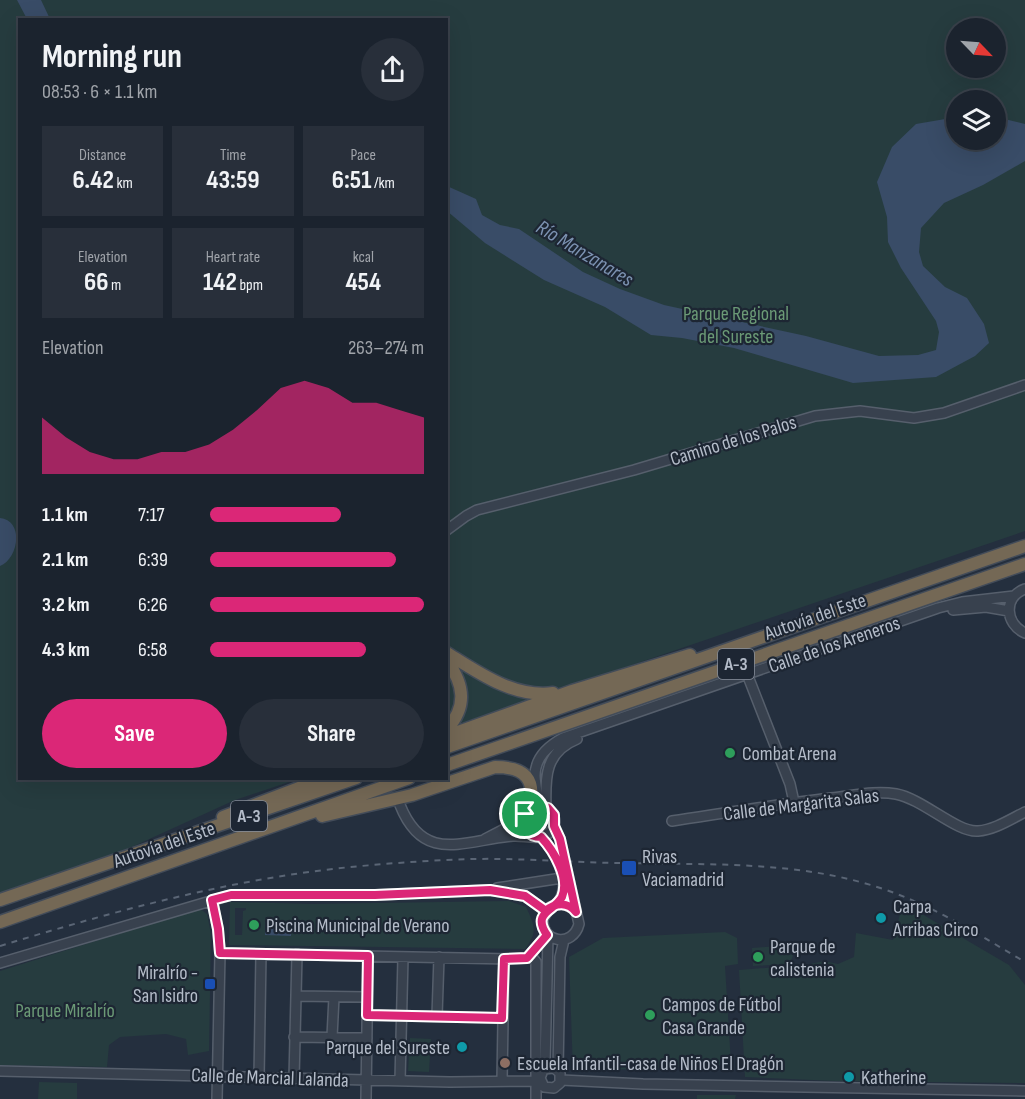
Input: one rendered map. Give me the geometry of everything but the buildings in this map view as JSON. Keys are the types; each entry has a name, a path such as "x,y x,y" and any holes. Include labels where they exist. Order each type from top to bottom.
{"highway":[{"name":"Autovía del Este","path":"448,747 1025,546"},
{"name":"Autovía del Este","path":"448,765 1025,564"},
{"path":"448,735 572,691 711,648 729,648"},
{"path":"448,654 510,688 540,694 572,691"},
{"path":"448,663 459,680 462,701 458,714 448,728"},
{"path":"289,821 306,821 412,795 495,767 520,771 530,780 533,792 529,811"},
{"path":"142,851 155,843 320,780"},
{"name":"Autovía del Este","path":"0,900 350,780"},
{"name":"Autovía del Este","path":"0,922 403,780"}],"street":[{"name":"Camino de los Palos","path":"448,529 477,510 623,473 802,419 848,411 900,418 930,416 1025,385"},
{"path":"1025,589 1014,596 1009,611 1013,624 1025,633"},
{"name":"Calle de los Areneros","path":"529,811 537,788 535,777 538,762 549,745 563,738 938,608 962,602 1014,596"},
{"name":"Calle de los Areneros","path":"546,807 545,783 551,762 556,754 569,743 939,614 962,608 1009,611"},
{"path":"749,679 790,784 794,802"},
{"name":"Calle de Margarita Salas","path":"672,821 794,802 871,793 894,794 915,800 970,831 993,828 1025,812"},
{"path":"400,805 411,828 433,842 456,845 485,839 537,836 550,833 554,826"},
{"path":"485,839 529,811 546,807 554,816 554,826 560,839 579,922 572,937 555,940 548,935 542,924 546,911 557,904 563,894 562,878 554,854 524,826 529,811"},
{"path":"0,963 212,900 244,894 375,895 490,890 562,878"},
{"path":"490,890 525,896 546,911"},
{"path":"212,900 220,953 217,1099"},
{"path":"557,904 568,905 576,912"},
{"path":"220,953 527,958 548,935"},
{"path":"536,1099 540,1075 544,1069 548,935"},
{"path":"557,1099 560,957 564,940"},
{"path":"259,1078 261,954"},
{"path":"294,1079 297,954"},
{"path":"530,955 536,962 540,1084 544,1099"},
{"path":"366,1099 368,956"},
{"path":"400,1081 403,957"},
{"path":"437,1016 439,957"},
{"path":"502,1081 504,959"},
{"path":"296,996 367,998"},
{"path":"332,1037 334,997"},
{"path":"367,1015 502,1018"},
{"path":"294,1036 367,1038"},
{"path":"544,1069 554,1068 559,1079"},
{"name":"Calle de Marcial Lalanda","path":"0,1071 294,1079 498,1083 502,1081 540,1084"},
{"path":"540,1084 549,1089 559,1079 632,1084 851,1088 939,1094 1025,1091"},
{"path":"850,1099 851,1088"}],"green space":[{"name":"Parque Regional del Sureste","path":"0,0 1025,0 1025,531 448,728 448,18 18,18 18,780 295,780 235,800 0,907"},
{"path":"509,901 526,907 534,929 532,938 525,949 229,945 230,902 312,904","holes":["235,908 246,908 243,911 242,935 235,935"]},
{"path":"903,903 1009,965 1025,985 1025,1083 835,1081 745,1077 739,970 805,965 824,961 838,964 854,957 856,933 893,940"},
{"name":"Parque Miralrío","path":"199,908 207,914 211,934 209,1051 188,1055 186,1039 166,1034 120,1037 109,1045 107,1067 0,1065 0,971 191,911 194,912"},
{"name":"Campos de Fútbol Casa Grande","path":"725,932 737,938 738,964 725,966 731,1064 573,1072 569,957 603,938"},
{"path":"779,946 784,948 787,954 793,955 791,961 787,964 753,966 752,948"},
{"path":"410,1038 431,1039 429,1072 408,1071"},
{"path":"39,1082 77,1083 77,1099 38,1099"},
{"path":"697,1095 736,1095 735,1099 697,1099"}],"water":[{"path":"17,0 41,0 50,18 26,18"},
{"path":"946,119 946,150 1006,150 1006,119 1025,124 1025,161 983,185 944,203 921,228 919,252 923,266 945,287 967,298 984,324 989,343 975,356 936,377 853,383 734,348 682,338 651,335 605,307 544,280 485,243 448,212 448,186 476,199 482,215 500,225 519,229 583,272 664,305 806,336 879,356 918,355 936,350 939,332 936,321 901,268 888,242 887,217 877,182 892,147 916,124"},
{"path":"0,518 13,526 16,540 11,556 0,566"},
{"path":"265,922 292,922 291,936 265,935"}],"railway":[{"path":"0,946 91,919 231,885 325,870 385,864 492,859 752,866 813,872 874,886 914,901 952,919 1025,962"}],"place":[{"name":"Combat Arena","path":"730,753"},
{"name":"Rivas Vaciamadrid","path":"629,868"},
{"name":"Carpa Arribas Circo","path":"881,918"},
{"name":"Piscina Municipal de Verano","path":"254,925"},
{"name":"Parque de calistenia","path":"758,957"},
{"name":"Miralrío - San Isidro","path":"210,984"},
{"name":"Campos de Fútbol Casa Grande","path":"650,1015"},
{"name":"Parque del Sureste","path":"462,1047"},
{"name":"Escuela Infantil-casa de Niños El Dragón","path":"505,1063"},
{"name":"Katherine","path":"849,1077"}],"route":[{"path":"525,814 523,823 526,830 532,836 541,837 554,854 564,887 560,901 557,904 548,909 545,913 542,924 547,935 539,946 527,958 504,959 502,1018 367,1015 368,956 220,953 212,900 231,895 375,895 490,890 525,896 546,911 548,909 550,907 552,906 557,904 562,904 571,907 576,912 560,839 554,826 554,815 543,806 530,808 525,814"}],"water label":[{"name":"Río Manzanares","path":"585,253"}]}
